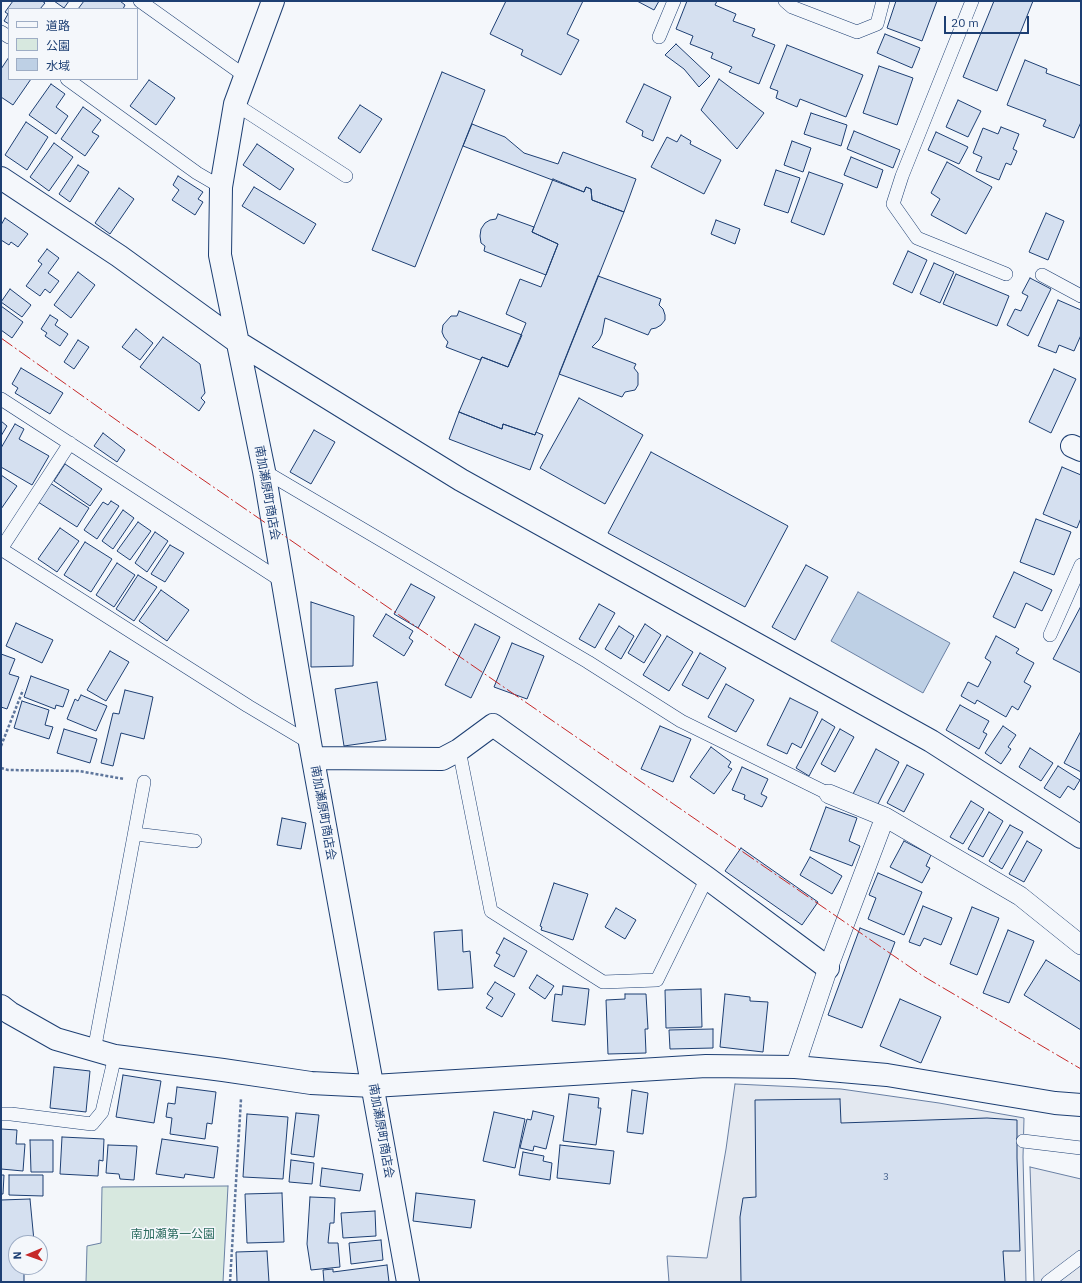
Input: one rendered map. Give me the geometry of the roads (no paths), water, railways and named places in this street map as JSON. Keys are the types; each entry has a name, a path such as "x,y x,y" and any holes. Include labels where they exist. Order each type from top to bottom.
{"street":[{"name":"南加瀬原町商店会","path":"273,1 234,104 221,187 220,255 264,471 312,751 408,1282"},
{"path":"3,185 118,256 239,343 461,480 931,740 1081,836"},
{"path":"312,751 442,759 459,750 493,725 707,878 828,968"},
{"path":"829,794 885,817 1020,896 1081,945"},
{"path":"795,1067 828,968 885,817"},
{"path":"1,1006 10,1013 56,1039 94,1051 115,1056 311,1083 373,1086 706,1066 795,1067 887,1075 1055,1104 1081,1105"}],"lane":[{"path":"140,1 245,76"},
{"path":"659,37 674,1"},
{"path":"785,1 792,7 857,32 877,24 883,1"},
{"path":"972,1 902,176 893,204 917,238 1006,274"},
{"path":"67,80 197,173 221,187"},
{"path":"234,104 346,176"},
{"path":"1042,275 1081,296"},
{"path":"1,399 282,582"},
{"path":"70,443 1,549 235,697 312,751"},
{"path":"264,471 588,662 681,721 829,794"},
{"path":"1050,635 1081,565"},
{"path":"459,750 491,911 603,982 657,980 707,878"},
{"path":"94,1051 144,782"},
{"path":"135,834 195,841"},
{"path":"1,1114 92,1124 102,1112 115,1056"},
{"path":"1023,1141 1081,1148"},
{"path":"1048,1282 1081,1257"}],"water":[{"path":"858,592 950,643 923,693 831,641"}],"park label":[{"name":"南加瀬第一公園","path":"173,1235"}]}
